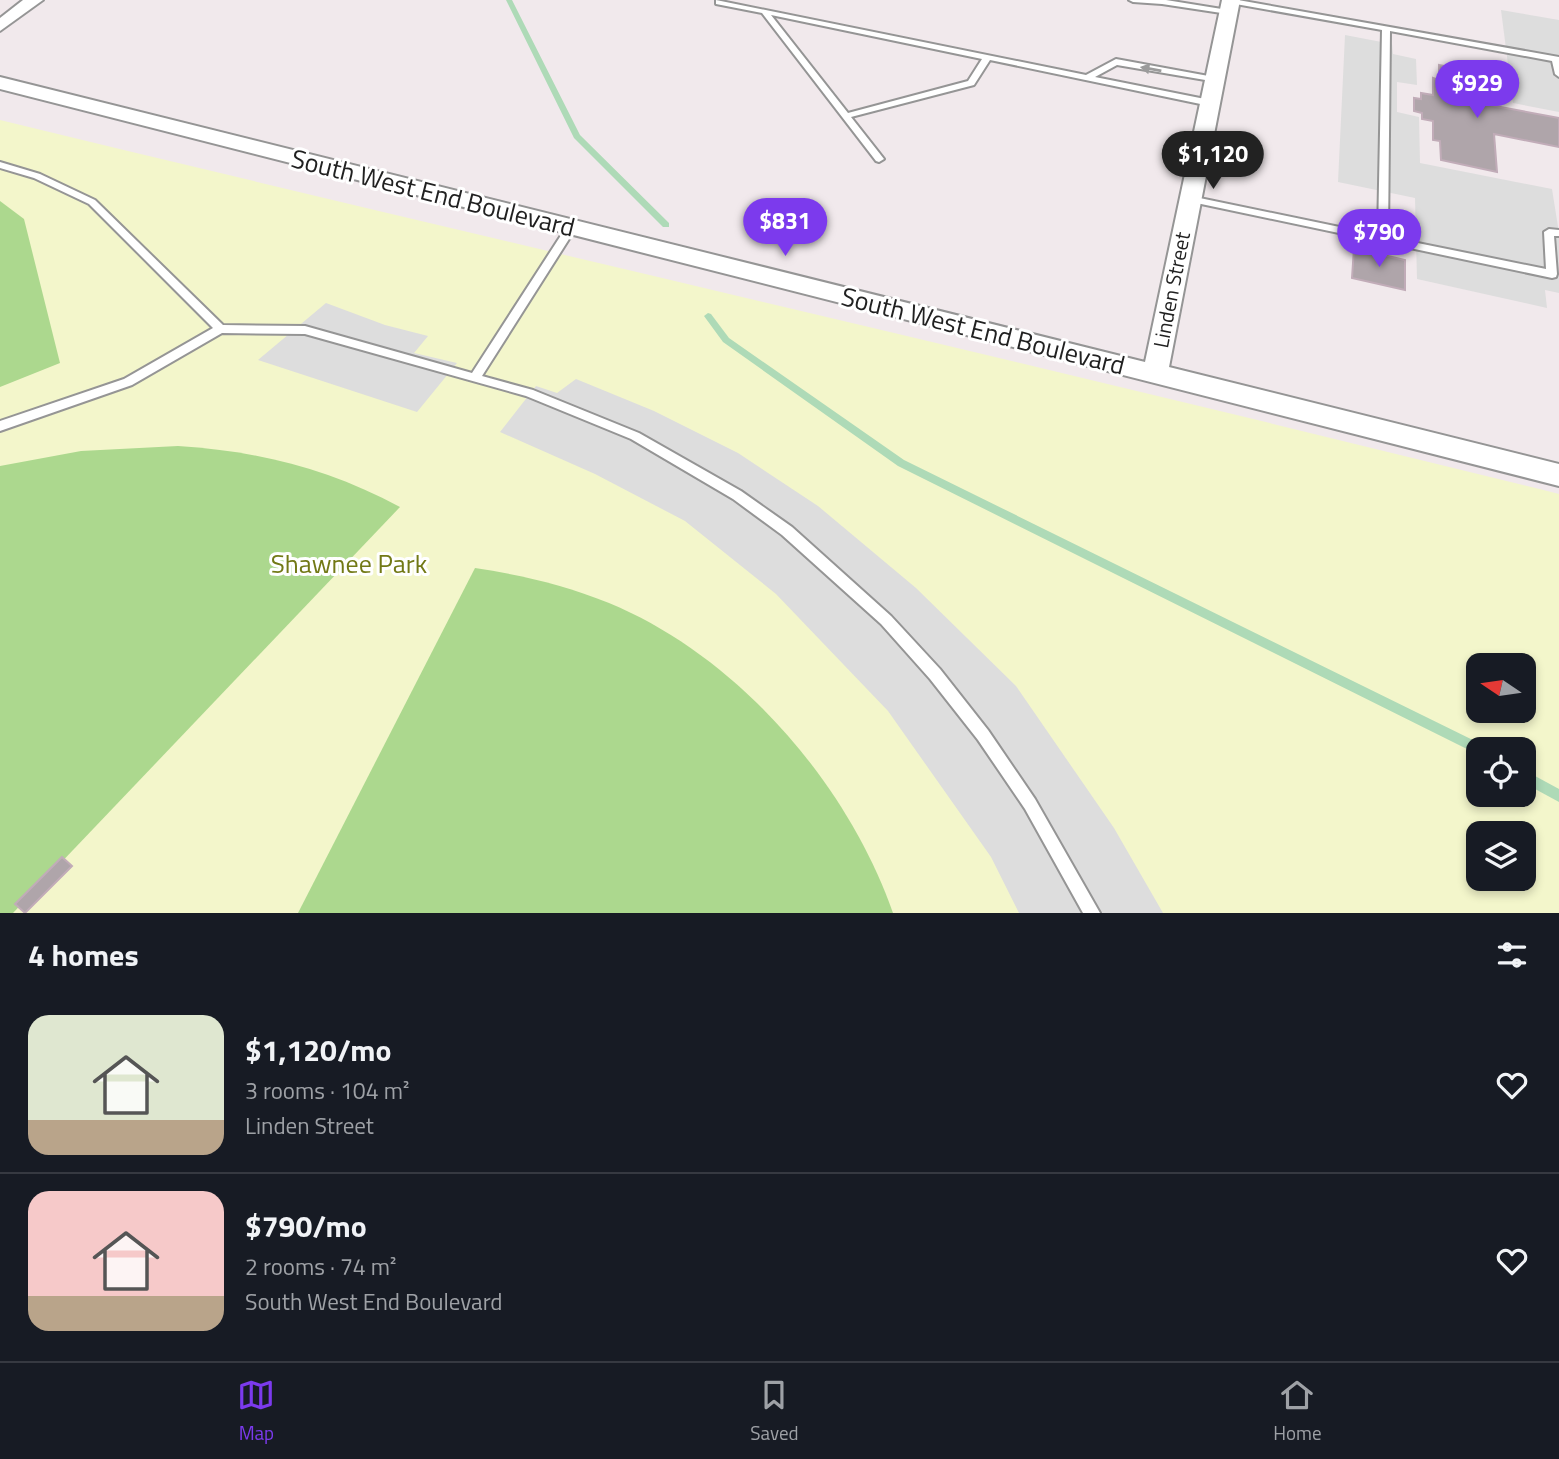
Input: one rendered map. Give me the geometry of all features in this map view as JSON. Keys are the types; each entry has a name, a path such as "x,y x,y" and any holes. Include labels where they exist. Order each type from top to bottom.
{"street":[{"path":"0,26 34,0"},
{"name":"Linden Street","path":"1155,374 1230,4"},
{"name":"South West End Boulevard","path":"0,83 1559,475"}],"lane":[{"path":"1133,0 1230,4 1386,28 1556,58 1559,74"},
{"path":"719,2 766,14 1090,76 1106,83 1210,103"},
{"path":"766,14 879,159"},
{"path":"1383,239 1386,28"},
{"path":"846,116 971,83 988,58"},
{"path":"1090,76 1116,62 1214,80"},
{"path":"0,164 37,176 92,202 220,329"},
{"path":"1190,199 1552,274 1549,232 1559,233"},
{"path":"475,378 571,228"},
{"path":"0,426 128,382 220,329 305,330 475,378 582,412 666,452 737,495 837,573 935,674 983,735 1030,804 1092,913"}],"green space":[{"name":"Shawnee Park","path":"0,120 1559,494 1559,913 0,913"},
{"path":"0,201 24,219 60,363 0,387"},
{"path":"178,446 236,452 292,464 347,482 400,507 13,913 0,913 0,466 81,451"},
{"path":"475,568 543,581 609,603 656,626 701,655 743,690 782,729 817,771 873,864 893,913 298,913"}],"shaded area":[{"path":"1501,10 1559,20 1559,112 1513,103"},
{"path":"1345,35 1392,44 1393,54 1416,59 1417,85 1397,82 1397,112 1419,117 1420,163 1552,189 1559,233 1559,293 1545,290 1547,308 1417,279 1415,198 1338,182"},
{"path":"326,303 385,325 428,336 414,353 457,363 417,412 258,360"},
{"path":"576,379 654,411 738,453 818,506 916,588 1016,686 1114,828 1163,913 1019,913 991,857 888,711 776,594 685,521 595,474 500,432 536,386 557,393"}],"building":[{"path":"1439,65 1488,74 1490,105 1559,118 1559,147 1494,134 1497,172 1441,160 1440,141 1433,140 1433,121 1422,119 1422,113 1414,111 1414,98 1421,99 1421,93 1433,95 1433,78 1439,80"},
{"path":"1354,248 1405,260 1405,290 1352,278"},
{"path":"62,857 72,866 25,913 15,904"}],"waterway":[{"path":"509,0 577,136 666,225"},
{"path":"708,316 726,340 901,463 1466,743"},
{"path":"1536,783 1559,796"}]}
